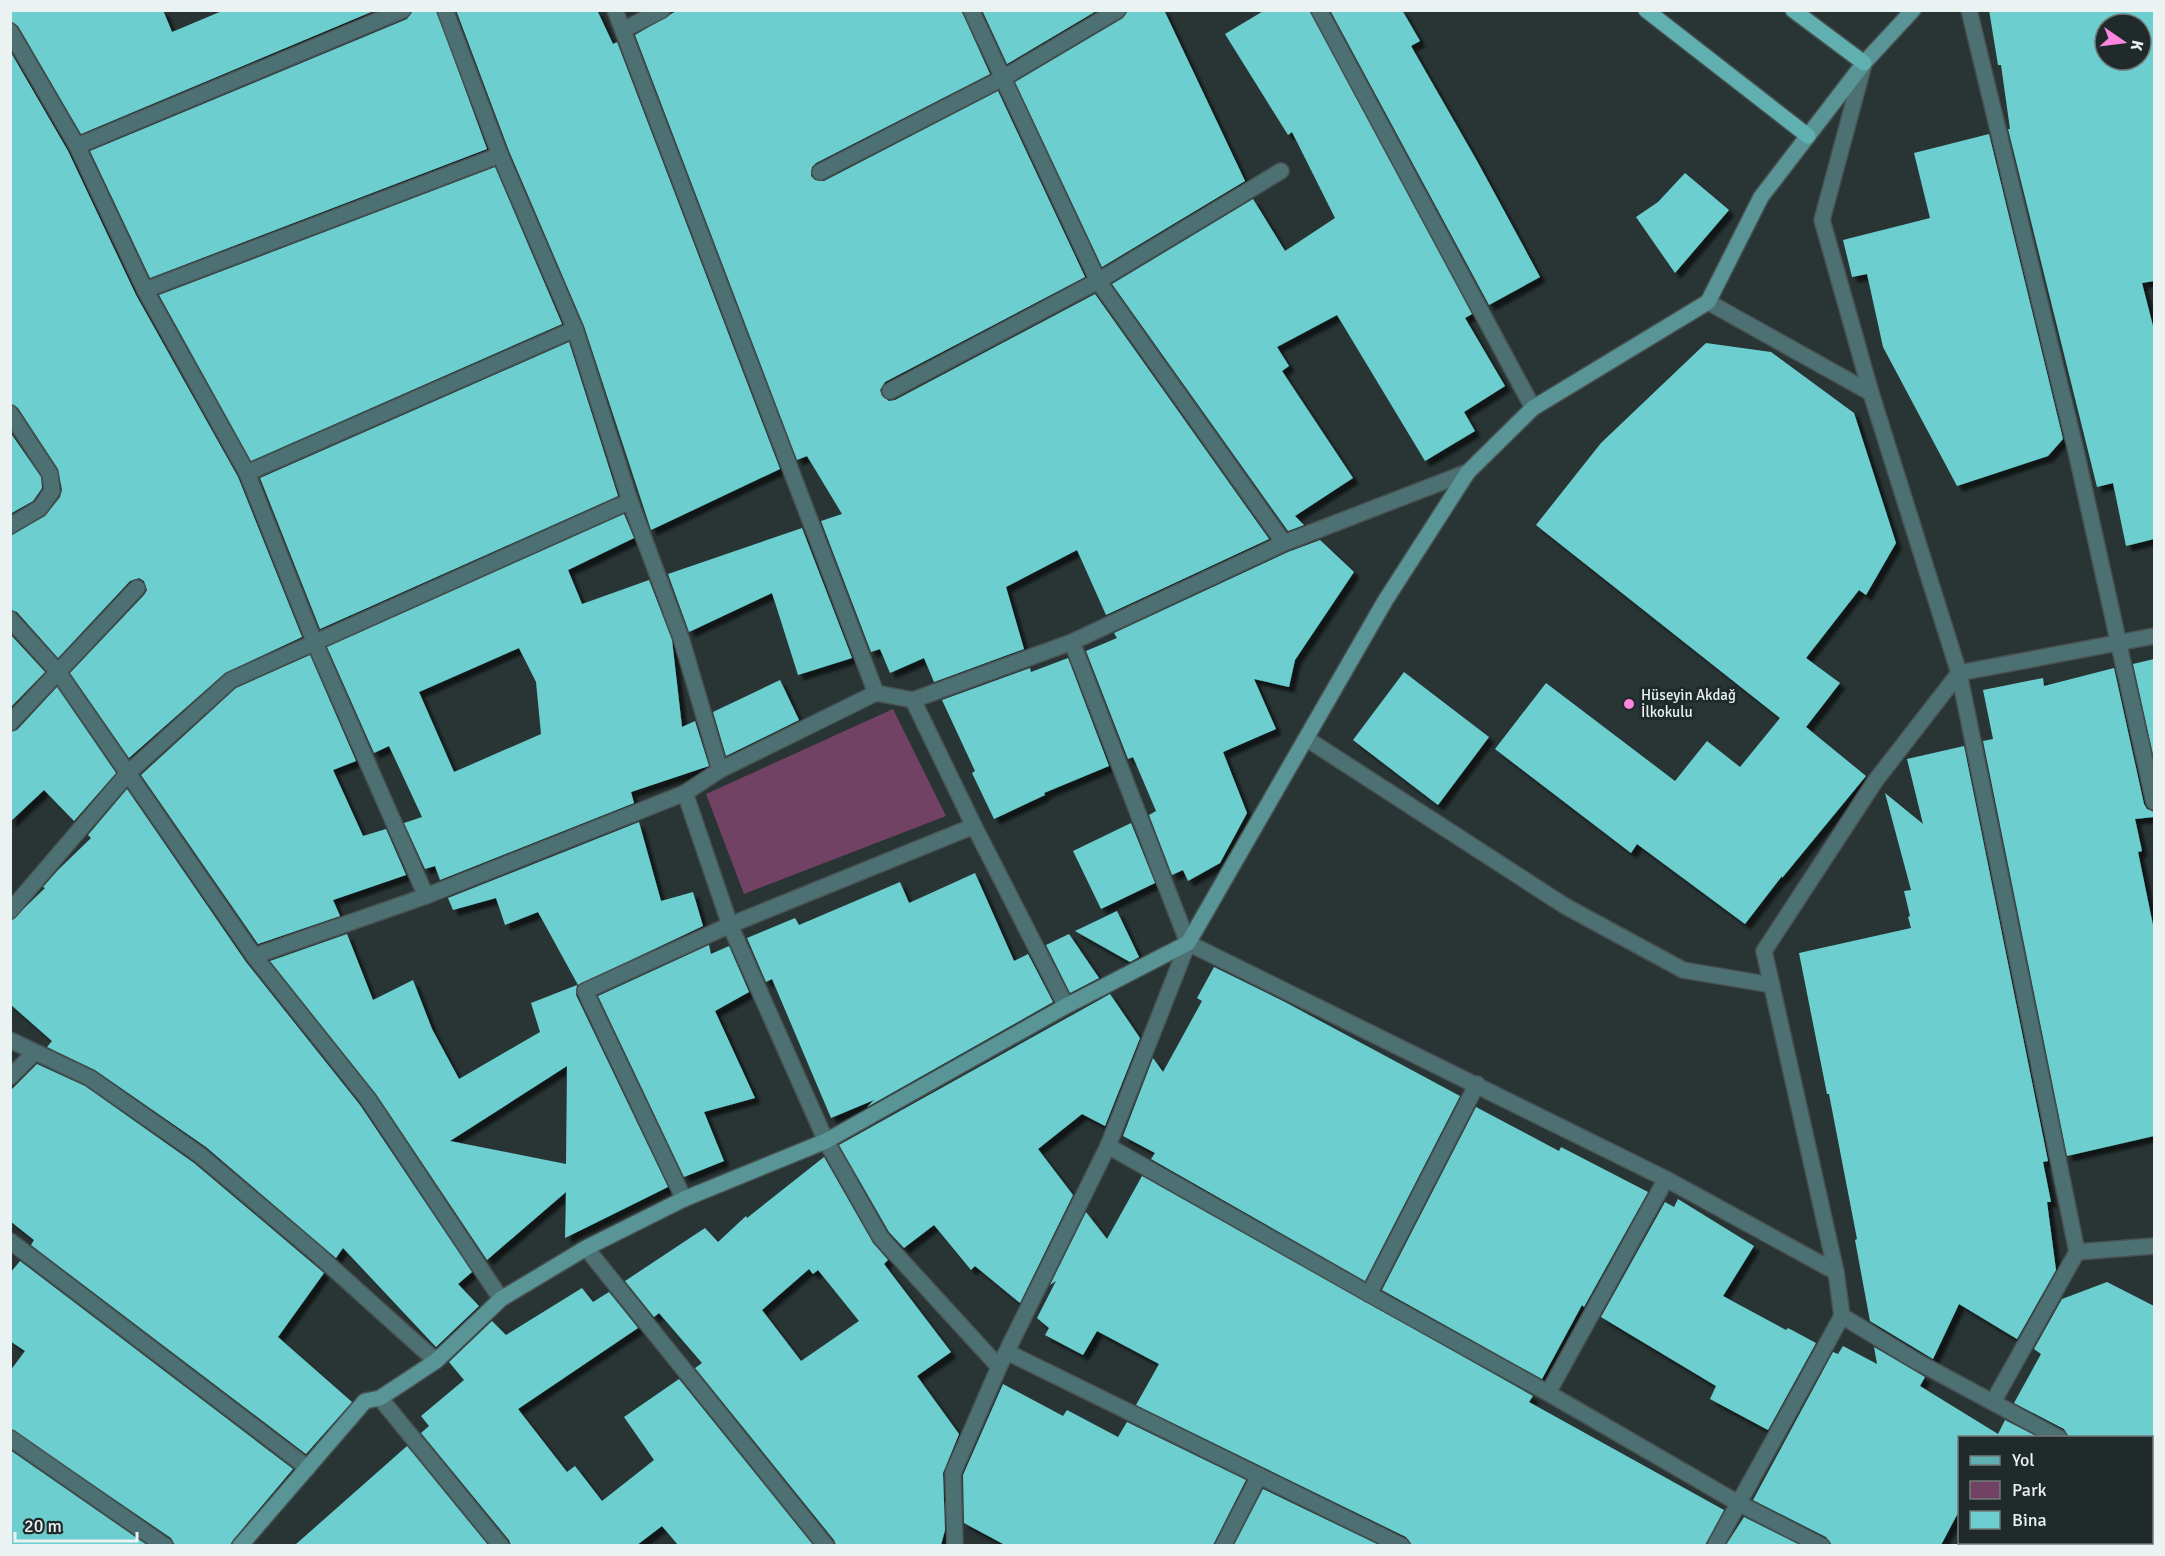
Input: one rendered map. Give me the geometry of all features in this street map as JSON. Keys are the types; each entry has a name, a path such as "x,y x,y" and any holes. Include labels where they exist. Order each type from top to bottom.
{"main road":[{"path":"1646,10 1808,136"},
{"path":"1793,10 1864,63"},
{"path":"240,1545 365,1401 380,1398 436,1361 501,1299 586,1248 684,1199 826,1141 1066,1006 1188,943 1385,601 1468,472 1533,408 1707,302 1761,197 1864,63 1913,10"}],"street":[{"path":"76,146 403,10"},
{"path":"445,10 500,155 575,329 630,501 681,638 720,770"},
{"path":"615,10 876,693"},
{"path":"622,30 662,10"},
{"path":"971,10 1098,281 1284,543"},
{"path":"820,172 1003,78 1118,10"},
{"path":"1318,10 1533,408"},
{"path":"1969,10 2075,447 2154,802"},
{"path":"10,31 76,146 145,290 247,473 314,641 426,896"},
{"path":"1864,63 1822,220 1871,393 1959,673 2077,1252 1993,1402"},
{"path":"145,290 500,155"},
{"path":"890,391 1098,281 1281,171"},
{"path":"1707,302 1871,393"},
{"path":"247,473 575,329"},
{"path":"10,413 50,474 52,491 40,508 10,526"},
{"path":"254,956 426,896 686,793 720,770 876,693 913,700 1072,642 1284,543 1468,472"},
{"path":"10,910 129,772 231,680 630,501"},
{"path":"10,723 137,588"},
{"path":"10,619 58,672 254,956 368,1099 501,1299"},
{"path":"1715,1545 1842,1316 1836,1272 1764,951 1876,780 1959,673 2154,636"},
{"path":"955,1545 953,1473 999,1367 1108,1146 1188,943 1072,642"},
{"path":"913,700 1066,1006"},
{"path":"1307,739 1565,906 1683,970 1772,985"},
{"path":"686,793 730,925 826,1141 881,1238 999,1367"},
{"path":"684,1199 585,991 730,925 974,826"},
{"path":"1188,943 1666,1179 1836,1272"},
{"path":"10,1040 90,1078 200,1155 316,1253 436,1361"},
{"path":"10,1077 34,1053"},
{"path":"1368,1294 1477,1084"},
{"path":"1108,1146 1548,1393 1738,1503 1822,1545"},
{"path":"1548,1393 1666,1179"},
{"path":"10,1241 308,1468"},
{"path":"2077,1252 2154,1246"},
{"path":"586,1248 826,1545"},
{"path":"1842,1316 1916,1361 2057,1436"},
{"path":"1007,1352 1402,1545"},
{"path":"380,1398 501,1545"},
{"path":"10,1438 165,1545"},
{"path":"1223,1545 1259,1476"}],"green space":[{"path":"893,709 946,816 744,894 706,794"}],"building":[{"path":"10,10 163,10 172,32 222,11 376,10 81,134 18,26 10,21"},
{"path":"413,10 436,10 487,149 150,278 90,151 407,19"},
{"path":"456,10 597,10 613,44 617,42 780,469 651,530 584,326 509,151"},
{"path":"678,10 961,10 990,74 816,163 812,167 811,176 815,180 824,181 998,91 1085,277 885,382 880,390 882,396 889,401 895,400 1095,294 1269,539 1106,615 1077,550 1006,587 1024,649 934,682 924,658 890,673 880,649 871,652 821,521 842,514 807,456 797,460 635,35"},
{"path":"982,10 1098,10 1007,64"},
{"path":"1128,10 1164,10 1245,181 1102,267 1015,82 1123,18"},
{"path":"1265,10 1309,10 1472,314 1465,318 1505,386 1464,412 1475,431 1425,461 1337,315 1277,347 1289,366 1282,371 1353,478 1295,516 1304,525 1288,531 1112,284 1253,199 1285,251 1335,218 1292,132 1288,135 1225,34"},
{"path":"1330,10 1402,10 1420,41 1411,46 1540,277 1489,305"},
{"path":"1989,10 2154,10 2154,281 2142,283 2154,330 2154,539 2126,546 2113,483 2097,487 2008,129 2010,129 2001,65 1998,65"},
{"path":"10,51 68,151 136,295 238,477 302,637 225,673 129,758 70,673 144,595 147,590 144,581 139,578 130,581 58,658 17,612 10,610 10,536 45,516 60,497 62,490 58,469 18,408 10,403"},
{"path":"1989,134 2063,439 2048,456 1957,486 1883,347 1867,274 1852,277 1843,240 1930,218 1914,153"},
{"path":"495,167 562,324 251,461 159,295"},
{"path":"1685,173 1729,210 1675,273 1636,217 1658,202"},
{"path":"569,342 618,496 320,629 260,478"},
{"path":"1706,343 1771,352 1854,413 1896,543 1866,595 1859,590 1806,658 1840,683 1806,727 1866,776 1745,924 1637,844 1631,853 1495,749 1546,683 1675,781 1707,741 1740,767 1780,718 1536,525 1601,443"},
{"path":"10,432 41,477 42,488 33,501 10,514"},
{"path":"624,514 634,538 568,570 582,604 649,580 672,640 682,727 695,721 709,766 631,792 634,803 440,880 435,866 425,869 404,823 422,817 389,746 374,753 327,647","holes":["519,648 536,682 541,734 454,772 419,692"]},
{"path":"802,528 852,658 798,675 772,593 689,632 668,574"},
{"path":"1320,540 1354,572 1295,660 1289,687 1254,679 1276,729 1223,752 1247,813 1220,863 1188,881 1183,870 1172,875 1149,815 1156,811 1133,757 1128,759 1086,651 1117,638 1114,633 1288,552"},
{"path":"10,634 45,672 10,708"},
{"path":"310,655 356,761 333,770 363,836 386,829 406,875 333,900 340,916 258,944 141,775 236,688"},
{"path":"1068,658 1109,766 1044,793 1045,795 994,819 972,773 975,771 942,700 1030,668 1031,672"},
{"path":"2154,659 2154,759 2133,664"},
{"path":"2114,668 2144,804 2147,809 2154,812 2154,817 2135,819 2142,851 2138,852 2154,930 2154,1136 2067,1156 1983,741 1993,739 1983,690 2043,678 2044,686"},
{"path":"1404,672 1489,737 1438,805 1353,740"},
{"path":"780,680 799,720 726,756 713,712"},
{"path":"57,687 116,773 74,821 44,790 10,822 10,732 17,730"},
{"path":"1964,746 2048,1161 2043,1162 2051,1202 2047,1202 2056,1270 2017,1339 1959,1304 1933,1359 1870,1321 1855,1240 1857,1239 1799,953 1911,928 1904,891 1911,890 1885,793 1923,824 1907,759"},
{"path":"127,789 246,962 360,1105 472,1272 458,1284 479,1306 436,1347 343,1248 336,1258 206,1147 95,1070 47,1047 52,1041 10,1004 10,922 91,838 88,835"},
{"path":"639,822 661,901 693,892 703,926 578,985 538,912 505,925 496,898 453,910 448,898"},
{"path":"1131,823 1155,883 1101,909 1073,851"},
{"path":"975,873 1014,961 1028,954 1053,1002 867,1107 874,1100 831,1118 772,979 766,982 747,938 795,918 799,925 900,882 909,903"},
{"path":"1117,911 1139,957 1130,962 1075,931"},
{"path":"347,934 373,1000 413,980 432,1029 459,1079 540,1032 531,1003 577,985 576,995 668,1187 565,1238 566,1192 487,1260 376,1094 270,961","holes":["567,1066 566,1164 450,1141"]},
{"path":"1069,934 1099,978 1070,993 1046,945"},
{"path":"709,945 711,954 729,946 749,992 715,1011 755,1098 704,1112 724,1161 684,1177 598,996"},
{"path":"1214,967 1285,1002 1460,1096 1365,1281 1151,1159 1155,1153 1123,1136 1153,1058 1163,1072 1202,1001 1197,998"},
{"path":"1110,994 1140,1038 1105,1126 1082,1114 1038,1149 1073,1195 1020,1303 975,1266 971,1270 934,1225 904,1248 889,1232 839,1145"},
{"path":"37,1064 85,1086 194,1163 324,1273 278,1337 352,1402 306,1454 31,1245 34,1240 10,1221 10,1091"},
{"path":"1476,1107 1559,1151 1561,1147 1648,1192 1542,1379 1382,1290"},
{"path":"824,1157 873,1243 888,1260 884,1264 951,1352 917,1376 959,1434 943,1473 945,1530 941,1545 836,1545 695,1368 702,1363 659,1313 654,1317 625,1281 705,1228 718,1242 746,1216 747,1218","holes":["809,1269 813,1274 818,1270 859,1321 801,1361 762,1310"]},
{"path":"1142,1176 1533,1396 1529,1402 1724,1510 1705,1545 1412,1545 1406,1537 1136,1405 1159,1364 1097,1331 1083,1355 1045,1335 1049,1328 1037,1318 1056,1281 1050,1285 1086,1212 1107,1239"},
{"path":"1678,1199 1754,1246 1723,1296 1786,1330 1788,1328 1816,1343 1768,1430 1710,1399 1716,1386 1601,1317 1665,1202 1674,1207"},
{"path":"20,1261 293,1469 230,1545 175,1545 171,1538 10,1428 10,1371 25,1351 10,1341 10,1273"},
{"path":"2107,1282 2154,1306 2154,1437 2068,1436 2064,1429 2014,1403 2041,1354 2034,1349 2062,1299"},
{"path":"582,1288 593,1302 609,1292 638,1328 518,1409 567,1472 575,1466 602,1501 654,1460 624,1417 679,1379 813,1545 678,1545 662,1526 637,1545 511,1545 421,1433 429,1426 421,1416 464,1380 449,1362 492,1321 506,1335"},
{"path":"1843,1346 1877,1364 1874,1347 1925,1377 1920,1386 1998,1434 2005,1420 2036,1436 1958,1436 1958,1513 1941,1545 1832,1545 1826,1537 1753,1500 1833,1352 1838,1354"},
{"path":"1003,1384 1063,1416 1067,1410 1118,1437 1127,1422 1246,1480 1213,1545 1005,1545 964,1523 963,1475"},
{"path":"407,1446 488,1545 295,1545"},
{"path":"10,1450 147,1545 10,1545"},
{"path":"1263,1489 1379,1545 1234,1545"},
{"path":"1744,1517 1800,1545 1726,1545"}],"place":[{"name":"Hüseyin Akdağ İlkokulu","path":"1629,704"}]}
